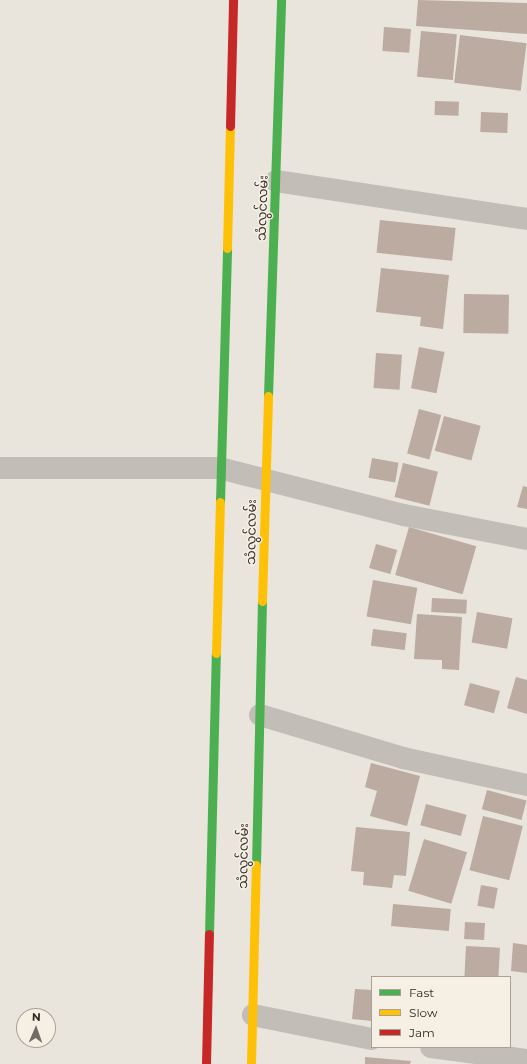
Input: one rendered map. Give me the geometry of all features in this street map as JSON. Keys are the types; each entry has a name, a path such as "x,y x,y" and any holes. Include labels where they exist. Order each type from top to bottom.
{"main road":[{"path":"206,1064 219,468 233,0"},
{"name":"သံလွင်လမ်း","path":"251,1064 265,481 281,0"}],"street":[{"path":"276,181 527,219"},
{"path":"0,468 219,468 265,481 404,515 527,539"},
{"path":"260,715 403,758 527,785"},
{"path":"252,1015 371,1039"},
{"path":"438,1048 527,1060"}],"building":[{"path":"418,0 527,3 527,34 416,26"},
{"path":"384,27 411,29 409,53 382,51"},
{"path":"421,31 457,34 453,80 417,77"},
{"path":"460,35 527,43 521,91 454,83"},
{"path":"435,101 459,102 458,116 435,115"},
{"path":"481,112 508,113 507,133 480,132"},
{"path":"380,220 456,228 452,261 377,253"},
{"path":"381,268 449,275 443,329 420,326 421,317 376,312"},
{"path":"464,294 509,295 508,334 463,333"},
{"path":"419,347 445,352 437,393 411,388"},
{"path":"376,353 402,355 399,390 374,388"},
{"path":"419,409 441,415 429,459 407,453"},
{"path":"444,416 481,426 471,461 435,451"},
{"path":"372,458 399,463 395,482 369,478"},
{"path":"403,463 438,472 429,506 395,497"},
{"path":"523,486 527,487 527,509 517,507"},
{"path":"409,527 476,546 463,594 395,575"},
{"path":"376,544 397,550 390,574 369,568"},
{"path":"373,580 417,588 411,624 367,616"},
{"path":"432,598 467,600 466,614 431,612"},
{"path":"477,612 512,618 507,649 472,643"},
{"path":"417,614 462,617 459,670 442,669 442,660 414,659"},
{"path":"373,629 407,633 405,650 371,646"},
{"path":"516,677 527,680 527,714 507,708"},
{"path":"470,683 500,691 494,713 464,705"},
{"path":"371,763 420,776 407,826 370,816 377,791 365,787"},
{"path":"487,790 527,801 521,820 482,809"},
{"path":"426,804 467,815 461,836 420,825"},
{"path":"483,816 523,826 509,880 469,870"},
{"path":"356,827 410,832 406,876 394,875 392,888 363,885 364,872 351,871"},
{"path":"424,839 467,852 451,904 408,891"},
{"path":"481,885 498,888 494,909 477,906"},
{"path":"393,904 451,909 449,931 391,926"},
{"path":"465,922 485,923 484,940 464,939"},
{"path":"513,943 527,945 527,973 511,971"},
{"path":"466,946 500,948 498,976 464,976"},
{"path":"355,989 371,990 371,1021 352,1019"},
{"path":"365,1057 411,1061 410,1064 365,1064"}],"traffic: fast":[{"path":"268,396 281,0"},
{"path":"220,502 227,248"},
{"path":"256,865 262,601"},
{"path":"209,934 216,653"}],"traffic: slow":[{"path":"227,248 230,126"},
{"path":"262,601 268,396"},
{"path":"216,653 220,502"},
{"path":"251,1064 256,865"}],"traffic: jam":[{"path":"230,126 233,0"},
{"path":"206,1064 209,934"}]}
